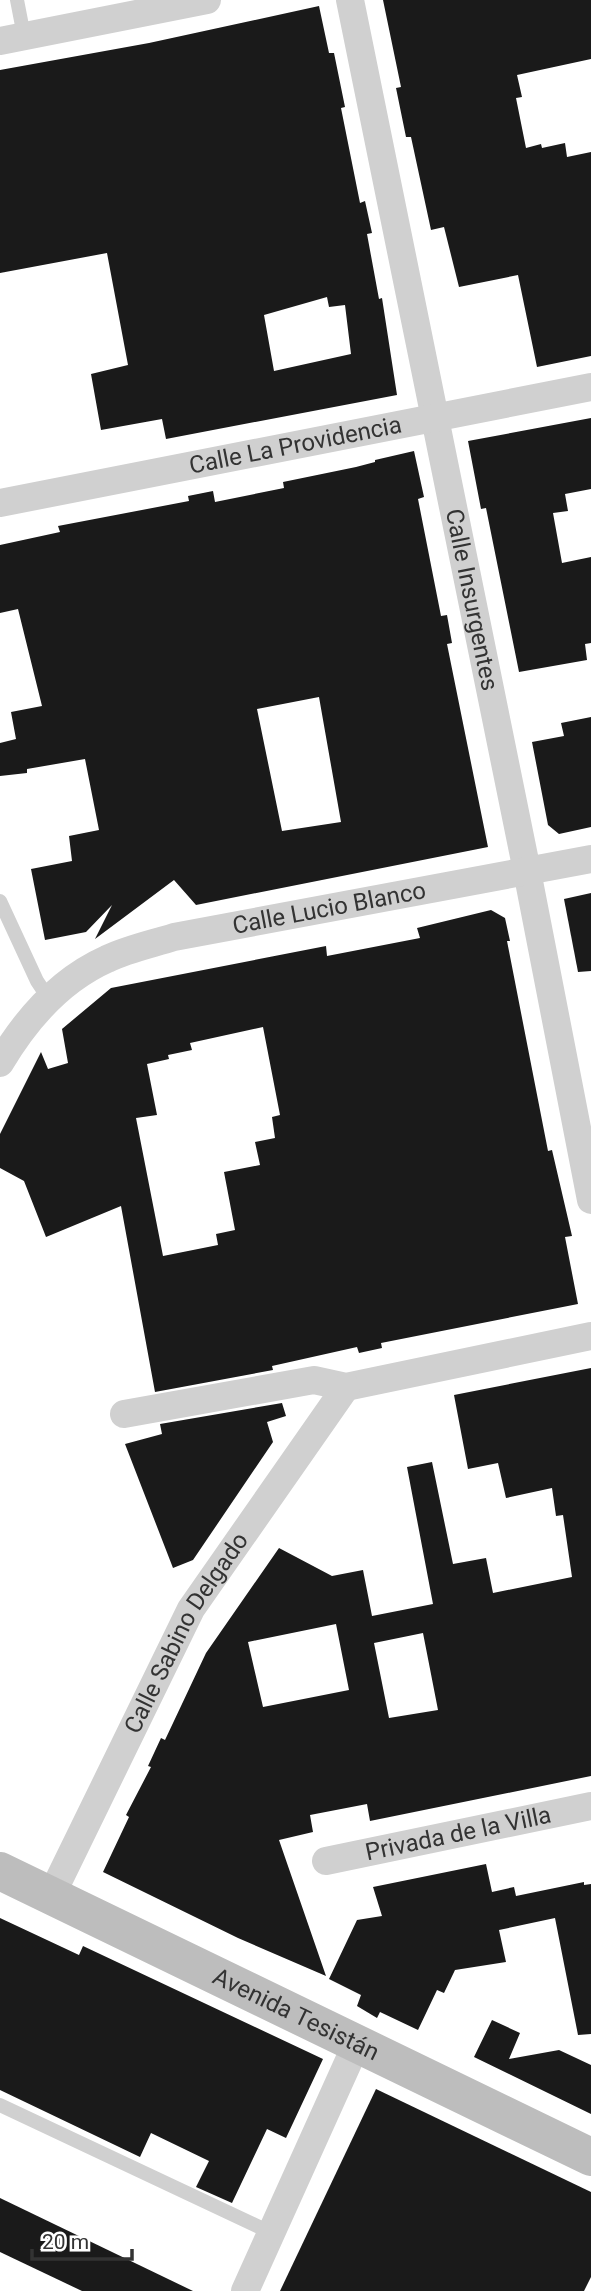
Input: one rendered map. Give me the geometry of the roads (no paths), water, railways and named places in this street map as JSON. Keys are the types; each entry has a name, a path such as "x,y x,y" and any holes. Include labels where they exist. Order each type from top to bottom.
{"main road":[{"name":"Avenida Tesistán","path":"0,1871 591,2157"}],"street":[{"path":"12,39 207,0"},
{"name":"Calle Insurgentes","path":"350,0 591,1200"},
{"name":"Calle La Providencia","path":"0,503 591,387"},
{"name":"Calle Lucio Blanco","path":"0,1063 33,1014 73,978 107,958 174,937 591,859"},
{"path":"124,1414 314,1380 346,1387 591,1336"},
{"name":"Calle Sabino Delgado","path":"51,1896 191,1609 346,1387"},
{"name":"Privada de la Villa","path":"326,1861 591,1807"},
{"path":"245,2291 356,2045"}],"lane":[{"path":"12,39 18,0"},
{"path":"0,901 37,981 49,999"},
{"path":"0,2105 272,2233"}]}
